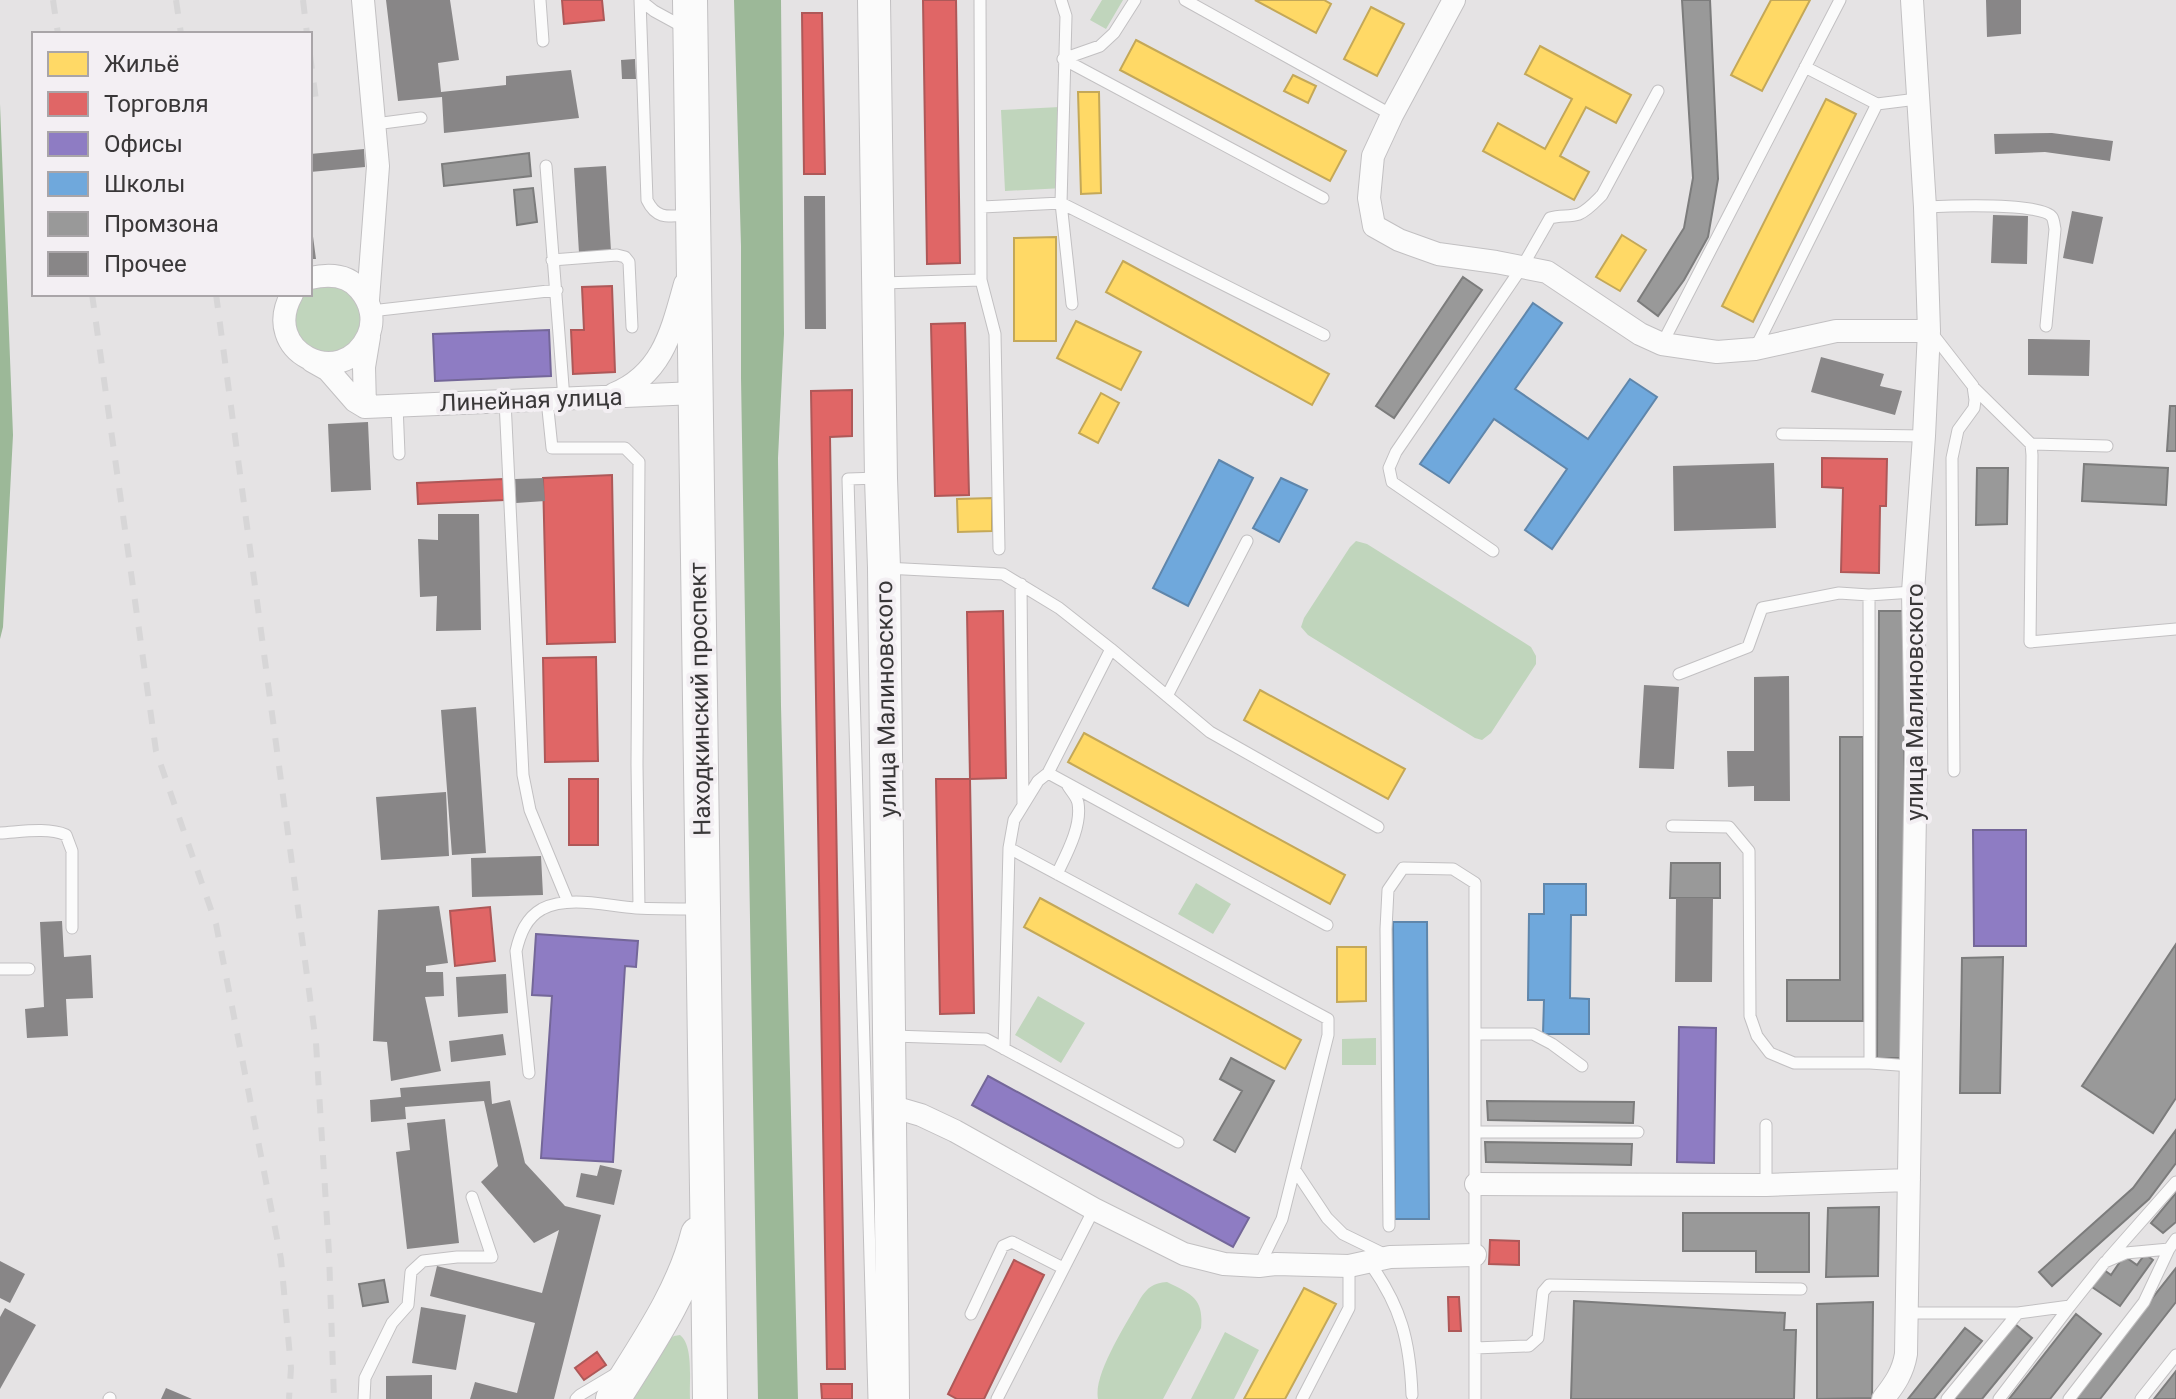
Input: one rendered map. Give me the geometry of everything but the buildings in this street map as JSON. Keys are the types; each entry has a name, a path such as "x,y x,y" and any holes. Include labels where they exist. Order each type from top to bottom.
{"main road":[{"name":"улица Малиновского","path":"874,0 890,1106 889,1398"},
{"name":"Находкинский проспект","path":"691,16 710,1399"},
{"path":"613,1399 664,1315 693,1255 700,1223 706,1162"}],"street":[{"path":"363,0 378,166 364,367 365,407"},
{"path":"1454,0 1373,156 1369,198 1374,226 1399,240 1438,254 1547,272 1640,334 1662,344 1717,352 1755,349 1836,331 1929,331"},
{"name":"улица Малиновского","path":"1883,1399 1904,1367 1916,752 1913,592 1929,331 1912,0"},
{"path":"605,397 629,388 659,357 670,337 694,252"},
{"path":"311,360 329,363 346,359 361,348 370,314 357,285 343,277 327,274 312,278"},
{"path":"291,296 285,306 283,324 287,338 297,351 328,370 355,401 365,407"},
{"name":"Линейная улица","path":"365,407 696,393"},
{"path":"890,1106 921,1115 955,1131 1094,1209 1184,1254 1224,1264 1259,1266 1475,1255"},
{"path":"1476,1184 1766,1185 1909,1180"}],"lane":[{"path":"540,0 543,41"},
{"path":"640,0 654,11 691,16"},
{"path":"640,0 647,200 652,211 659,216 694,215"},
{"path":"980,0 981,280 995,334 999,549"},
{"path":"1061,0 1066,16 1061,203 1072,304"},
{"path":"1063,59 1100,46 1114,33 1135,0"},
{"path":"1185,0 1392,115"},
{"path":"1662,344 1840,0"},
{"path":"1063,59 1323,198"},
{"path":"1805,67 1877,104 1917,99"},
{"path":"1493,551 1392,482 1389,468 1396,452 1522,267 1550,218 1576,215 1588,209 1602,195 1658,91"},
{"path":"1755,349 1877,104"},
{"path":"375,124 421,118"},
{"path":"546,166 557,290 556,399 552,448 625,448 639,462 639,908"},
{"path":"982,207 1061,203 1324,335"},
{"path":"1925,207 1992,206 2043,211 2052,217 2055,229 2046,326"},
{"path":"552,260 625,257 629,262 632,327"},
{"path":"878,283 981,280"},
{"path":"370,314 557,290"},
{"path":"1929,331 1973,386 2031,444 2030,642 2176,629"},
{"path":"1954,771 1952,458 1958,430 1974,408 1973,386"},
{"path":"505,401 523,775 530,810 568,902"},
{"path":"397,405 399,454"},
{"path":"1782,434 1924,436"},
{"path":"2031,444 2107,446"},
{"path":"881,478 848,479 889,1398"},
{"path":"1167,696 1247,541"},
{"path":"884,568 1003,574 1059,608 1210,732 1378,827"},
{"path":"1021,584 1023,805"},
{"path":"1679,674 1748,647 1762,608 1839,593 1869,595 1913,592"},
{"path":"1869,595 1870,1063"},
{"path":"1004,1049 1009,848 1014,820 1038,781 1048,773 1111,649"},
{"path":"1048,773 1327,925"},
{"path":"1057,874 1070,848 1077,820 1078,800 1066,783"},
{"path":"1672,826 1729,827 1749,851 1750,1016 1757,1036 1770,1053 1794,1063 1912,1066"},
{"path":"0,833 51,832 66,835 72,851 72,928"},
{"path":"1009,848 1328,1019 1328,1035 1282,1219 1259,1266"},
{"path":"1389,1226 1388,890 1403,868 1453,869 1475,883 1475,1399"},
{"path":"529,1073 516,951 526,924 542,909 568,902 702,909"},
{"path":"0,969 29,969"},
{"path":"1475,1034 1533,1034 1582,1066"},
{"path":"889,1036 986,1039 1178,1142"},
{"path":"1766,1125 1766,1185"},
{"path":"1475,1132 1638,1132"},
{"path":"1295,1170 1327,1218 1369,1262 1389,1294 1401,1320 1411,1358 1412,1395"},
{"path":"1999,1399 2105,1262 2176,1182"},
{"path":"364,1399 365,1378 392,1323 408,1305 411,1272 423,1261 492,1257 472,1197"},
{"path":"997,1399 1094,1209"},
{"path":"971,1314 1003,1246 1009,1242 1063,1268"},
{"path":"2105,1262 2126,1253 2173,1244"},
{"path":"2069,1399 2144,1302 2173,1244"},
{"path":"1302,1399 1369,1262"},
{"path":"1475,1348 1529,1346 1534,1343 1538,1338 1543,1292 1549,1285 1801,1289"},
{"path":"1906,1313 2018,1313 2070,1306"},
{"path":"1947,1399 2018,1313"},
{"path":"2141,1399 2176,1355"},
{"path":"576,1399 635,1363"}],"shaded area":[{"path":"734,0 781,0 784,334 778,458 781,706 798,1399 758,1399 741,246"},
{"path":"1102,0 1123,0 1106,29 1090,20"},
{"path":"0,104 13,435 0,639"},
{"path":"1060,107 1064,188 1005,191 1001,110"},
{"path":"340,285 361,304 362,330 343,351 317,353 296,335 294,308 302,296 312,296 312,288"},
{"path":"1356,541 1367,544 1531,647 1536,664 1491,733 1482,740 1308,635 1301,627"},
{"path":"1196,883 1231,904 1213,934 1178,914"},
{"path":"1038,996 1085,1023 1061,1063 1015,1035"},
{"path":"1376,1038 1376,1065 1342,1065 1342,1039"},
{"path":"1167,1282 1198,1303 1201,1328 1163,1399 1098,1399 1106,1363 1140,1299 1151,1286"},
{"path":"1225,1332 1259,1350 1234,1399 1191,1399"},
{"path":"680,1335 689,1356 690,1399 631,1399 667,1341"}],"railway":[{"path":"53,0 58,32"},
{"path":"176,0 181,32"},
{"path":"303,0 307,32"},
{"path":"312,70 317,108"},
{"path":"92,296 156,751 216,924 281,1259 291,1368 289,1399"},
{"path":"216,296 316,1043 334,1399"}]}
